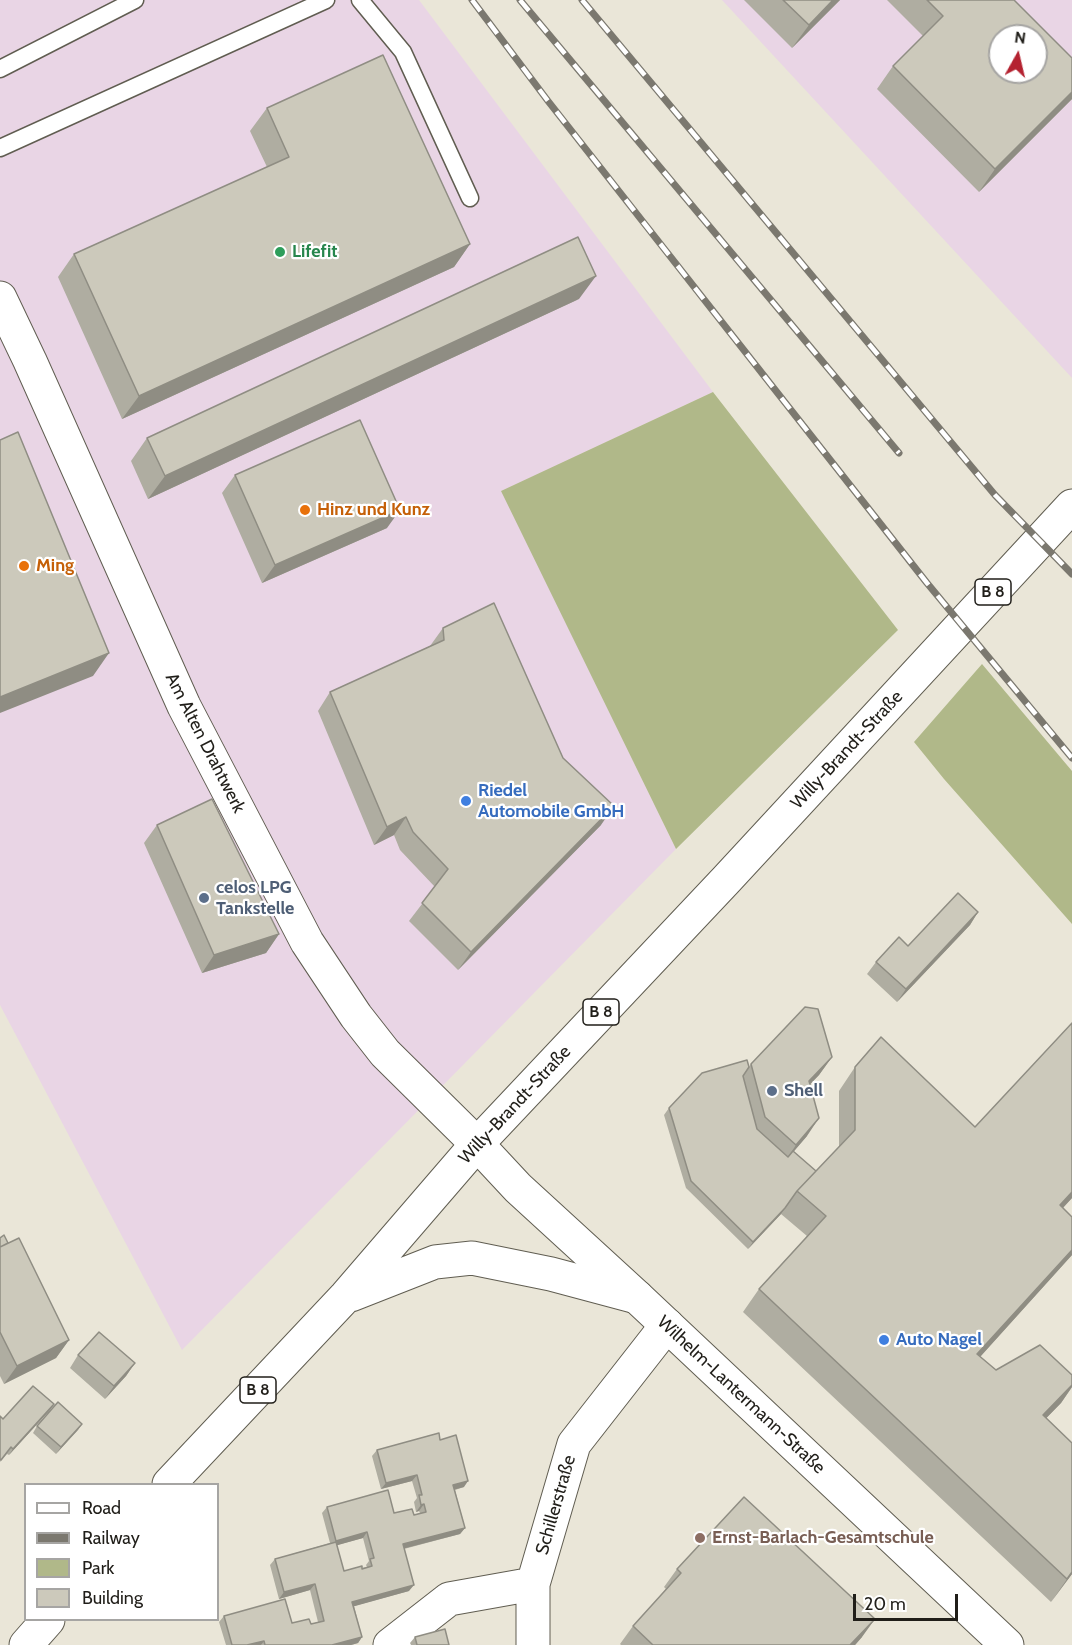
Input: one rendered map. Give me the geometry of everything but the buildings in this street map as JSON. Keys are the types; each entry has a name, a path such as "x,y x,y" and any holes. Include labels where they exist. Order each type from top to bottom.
{"main road":[{"name":"Am Alten Drahtwerk","path":"0,298 174,683 307,942 356,1016 385,1053 477,1144"},
{"name":"Willy-Brandt-Straße","path":"171,1483 346,1296 477,1144 1072,506"},
{"name":"Wilhelm-Lantermann-Straße","path":"477,1144 518,1188 1007,1645"},
{"path":"346,1296 435,1262 472,1258 551,1274 637,1297"},
{"name":"Schillerstraße","path":"533,1645 533,1584 574,1444 667,1325"},
{"path":"390,1645 449,1599 533,1584"},
{"path":"26,1645 47,1621"}],"lane":[{"path":"0,69 135,0"},
{"path":"0,148 326,0"},
{"path":"360,0 403,52 470,198"}],"shaded area":[{"path":"0,0 419,0 713,392 502,491 676,849 182,1350 0,1005"},
{"path":"722,0 1072,0 1072,378"}],"green space":[{"path":"713,392 898,630 676,849 501,491"},
{"path":"982,664 1072,771 1072,924 914,742"}],"railway":[{"path":"472,0 548,101 927,583 1072,758"},
{"path":"520,0 899,453"},
{"path":"582,0 995,495 1072,574"}],"place":[{"name":"Lifefit","path":"280,252"},
{"name":"Hinz und Kunz","path":"305,510"},
{"name":"Ming","path":"24,566"},
{"name":"Riedel Automobile GmbH","path":"466,801"},
{"name":"celos LPG Tankstelle","path":"204,898"},
{"name":"Shell","path":"772,1091"},
{"name":"Auto Nagel","path":"884,1340"},
{"name":"Ernst-Barlach-Gesamtschule","path":"700,1538"}]}
